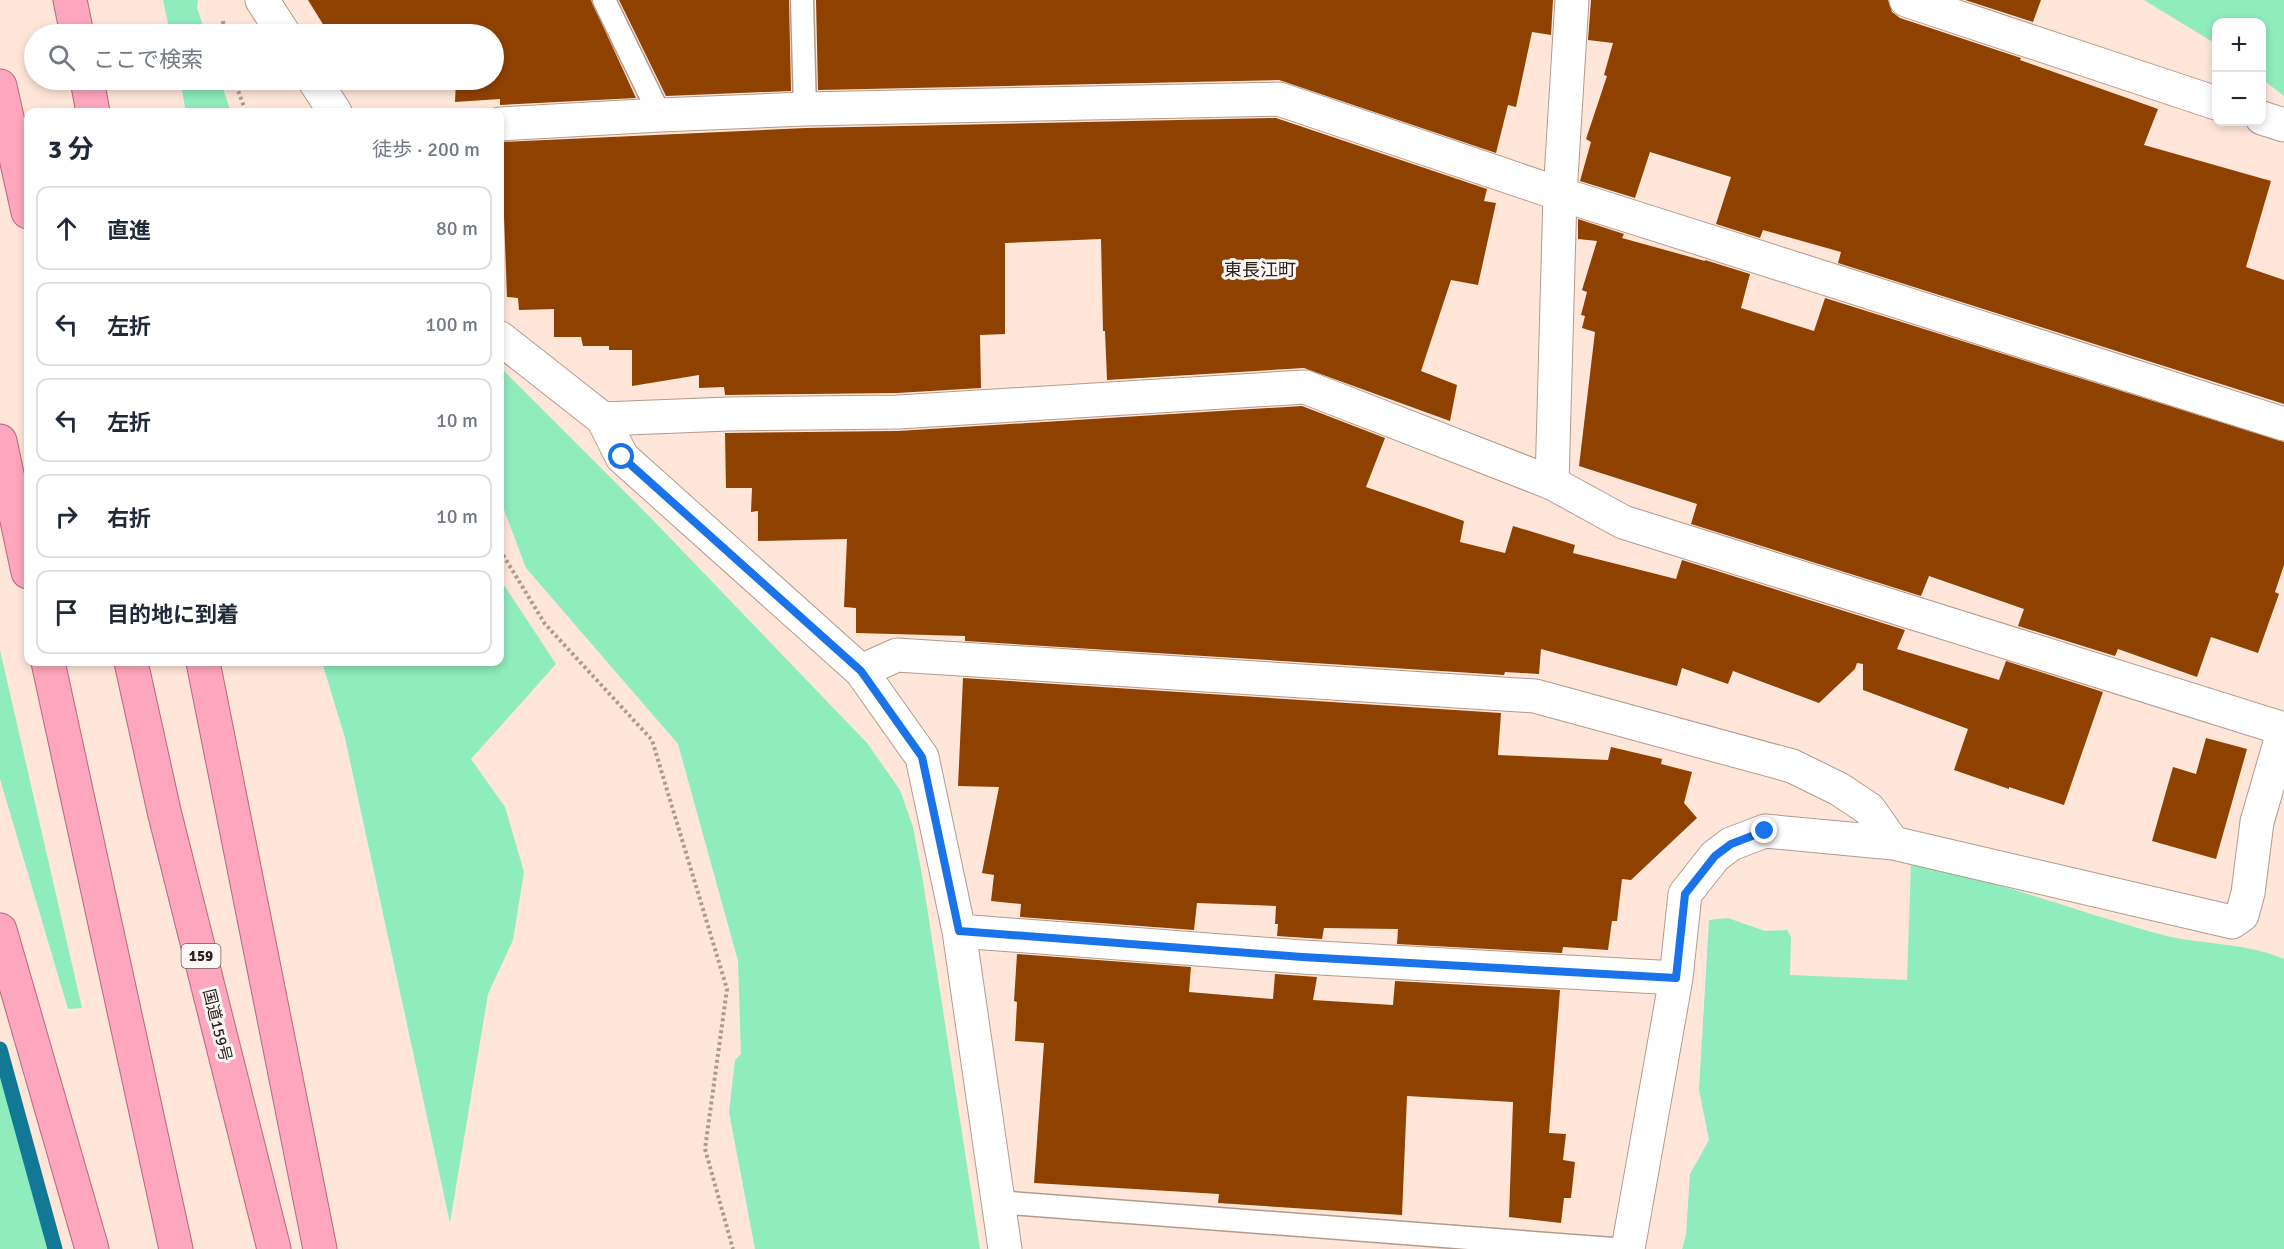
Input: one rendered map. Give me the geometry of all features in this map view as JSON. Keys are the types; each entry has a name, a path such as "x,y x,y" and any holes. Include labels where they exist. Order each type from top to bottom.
{"highway":[{"path":"70,0 75,24"},
{"path":"0,86 24,194"},
{"path":"89,90 92,108"},
{"path":"0,441 24,553"},
{"path":"49,666 176,1249"},
{"name":"国道159号","path":"131,666 164,811 274,1249"},
{"path":"204,666 320,1249"},
{"path":"0,930 92,1249"}],"street":[{"path":"262,0 278,24"},
{"path":"1552,483 1560,194 1572,0"},
{"path":"1906,0 2212,100"},
{"path":"321,90 332,108"},
{"path":"504,124 805,109 1279,99 1560,194 2284,424"},
{"path":"2266,119 2284,125"},
{"path":"504,341 603,419 622,457 861,671 922,757 959,931 1005,1249"},
{"path":"603,419 728,414 898,412 1305,387 1552,483 1623,522 2284,729 2257,822 2242,915 2232,922 1893,843 1765,831 1731,844 1715,856 1685,894 1676,978 1628,1249"},
{"path":"861,671 897,655 1535,696 1792,766 1839,789 1869,809 1893,843"},
{"path":"959,931 1302,957 1676,978"}],"lane":[{"path":"604,0 660,115"},
{"path":"802,0 805,109"},
{"path":"997,1202 1613,1249"}],"path":[{"path":"238,90 244,108"},
{"path":"504,557 545,624 651,740 727,989 705,1149 733,1249"}],"green space":[{"path":"163,0 198,0 197,8 203,24 168,24"},
{"path":"2144,0 2284,0 2284,96 2266,82 2266,18 2212,18 2212,42"},
{"path":"182,90 223,90 230,108 185,108"},
{"path":"504,371 648,515 867,743 900,790 913,827 922,875 980,1249 755,1249 729,1112 735,1060 741,1054 738,961 678,744 526,568 504,510"},
{"path":"504,585 556,664 471,759 505,807 524,872 513,940 488,994 450,1223 345,738 323,666 504,666"},
{"path":"0,650 82,1008 68,1009 0,779"},
{"path":"1911,864 2008,888 2167,936 2241,947 2284,959 2284,1249 1682,1249 1686,1235 1690,1174 1709,1140 1699,1090 1709,920 1728,918 1765,931 1787,930 1791,937 1790,975 1907,980"},
{"path":"0,1074 47,1249 0,1249"}],"building":[{"path":"308,0 591,0 636,98 500,105 500,99 455,102 456,90 504,90 504,24 323,24"},
{"path":"619,0 789,0 791,91 666,96"},
{"path":"816,0 1553,0 1551,35 1532,32 1516,107 1508,105 1496,153 1279,80 818,90"},
{"path":"1591,0 1888,0 1892,12 1900,18 2021,58 2020,60 2158,109 2144,145 2271,181 2246,267 2284,280 2284,404 1838,263 1841,252 1763,230 1760,238 1716,224 1731,177 1650,152 1635,198 1580,181 1591,142 1586,139 1607,76 1604,75 1613,43 1588,40"},
{"path":"1965,0 2041,0 2033,22"},
{"path":"1276,118 1487,189 1484,201 1496,203 1478,285 1451,280 1421,371 1457,385 1450,421 1304,368 1107,380 1105,331 1103,331 1101,239 1005,243 1005,334 980,335 981,388 897,393 725,395 724,387 699,388 699,375 632,386 632,350 609,350 609,346 583,346 581,337 554,337 554,309 519,310 518,298 507,297 504,142 806,128"},
{"path":"1578,219 1624,234 1622,238 1750,274 1741,308 1814,331 1825,298 2284,442 2284,565 2275,592 2279,594 2258,653 2211,637 2197,677 2118,649 2115,656 2018,626 2024,609 1929,576 1921,596 1691,524 1697,504 1579,466 1595,332 1582,328 1585,316 1581,315 1587,292 1582,290 1597,241 1578,239"},
{"path":"1302,406 1385,438 1366,487 1464,521 1460,542 1505,553 1513,526 1575,545 1573,553 1676,579 1682,560 1905,630 1897,649 1999,680 2006,661 2103,692 2064,805 1954,770 1968,729 1863,690 1863,664 1857,663 1855,669 1819,703 1733,671 1728,684 1682,668 1677,686 1541,649 1539,674 1505,672 1504,675 965,641 965,636 856,633 856,608 844,607 847,539 758,541 758,511 751,512 752,488 726,488 725,433 898,431"},
{"path":"963,678 1501,713 1498,755 1608,760 1611,747 1662,759 1661,764 1692,772 1684,803 1697,818 1631,880 1622,879 1617,921 1612,921 1608,950 1563,947 1562,953 1397,944 1398,929 1324,928 1322,939 1277,936 1276,906 1197,903 1194,930 1020,917 1021,904 991,901 994,875 982,873 999,787 958,786"},
{"path":"2206,738 2247,749 2216,859 2152,841 2173,767 2196,774"},
{"path":"1017,954 1191,967 1189,992 1273,999 1275,974 1317,977 1313,1000 1393,1005 1395,981 1560,990 1549,1133 1566,1134 1563,1160 1575,1162 1571,1198 1564,1198 1561,1223 1509,1217 1513,1102 1407,1096 1402,1215 1218,1203 1219,1194 1034,1183 1044,1043 1015,1041 1017,1002 1014,1001"}],"waterway":[{"path":"0,1049 55,1249"}],"district":[{"name":"東長江町","path":"1260,270"}],"route":[{"path":"622,457 861,671 922,757 959,931 1302,957 1676,978 1685,894 1715,856 1731,844 1765,831"}]}
